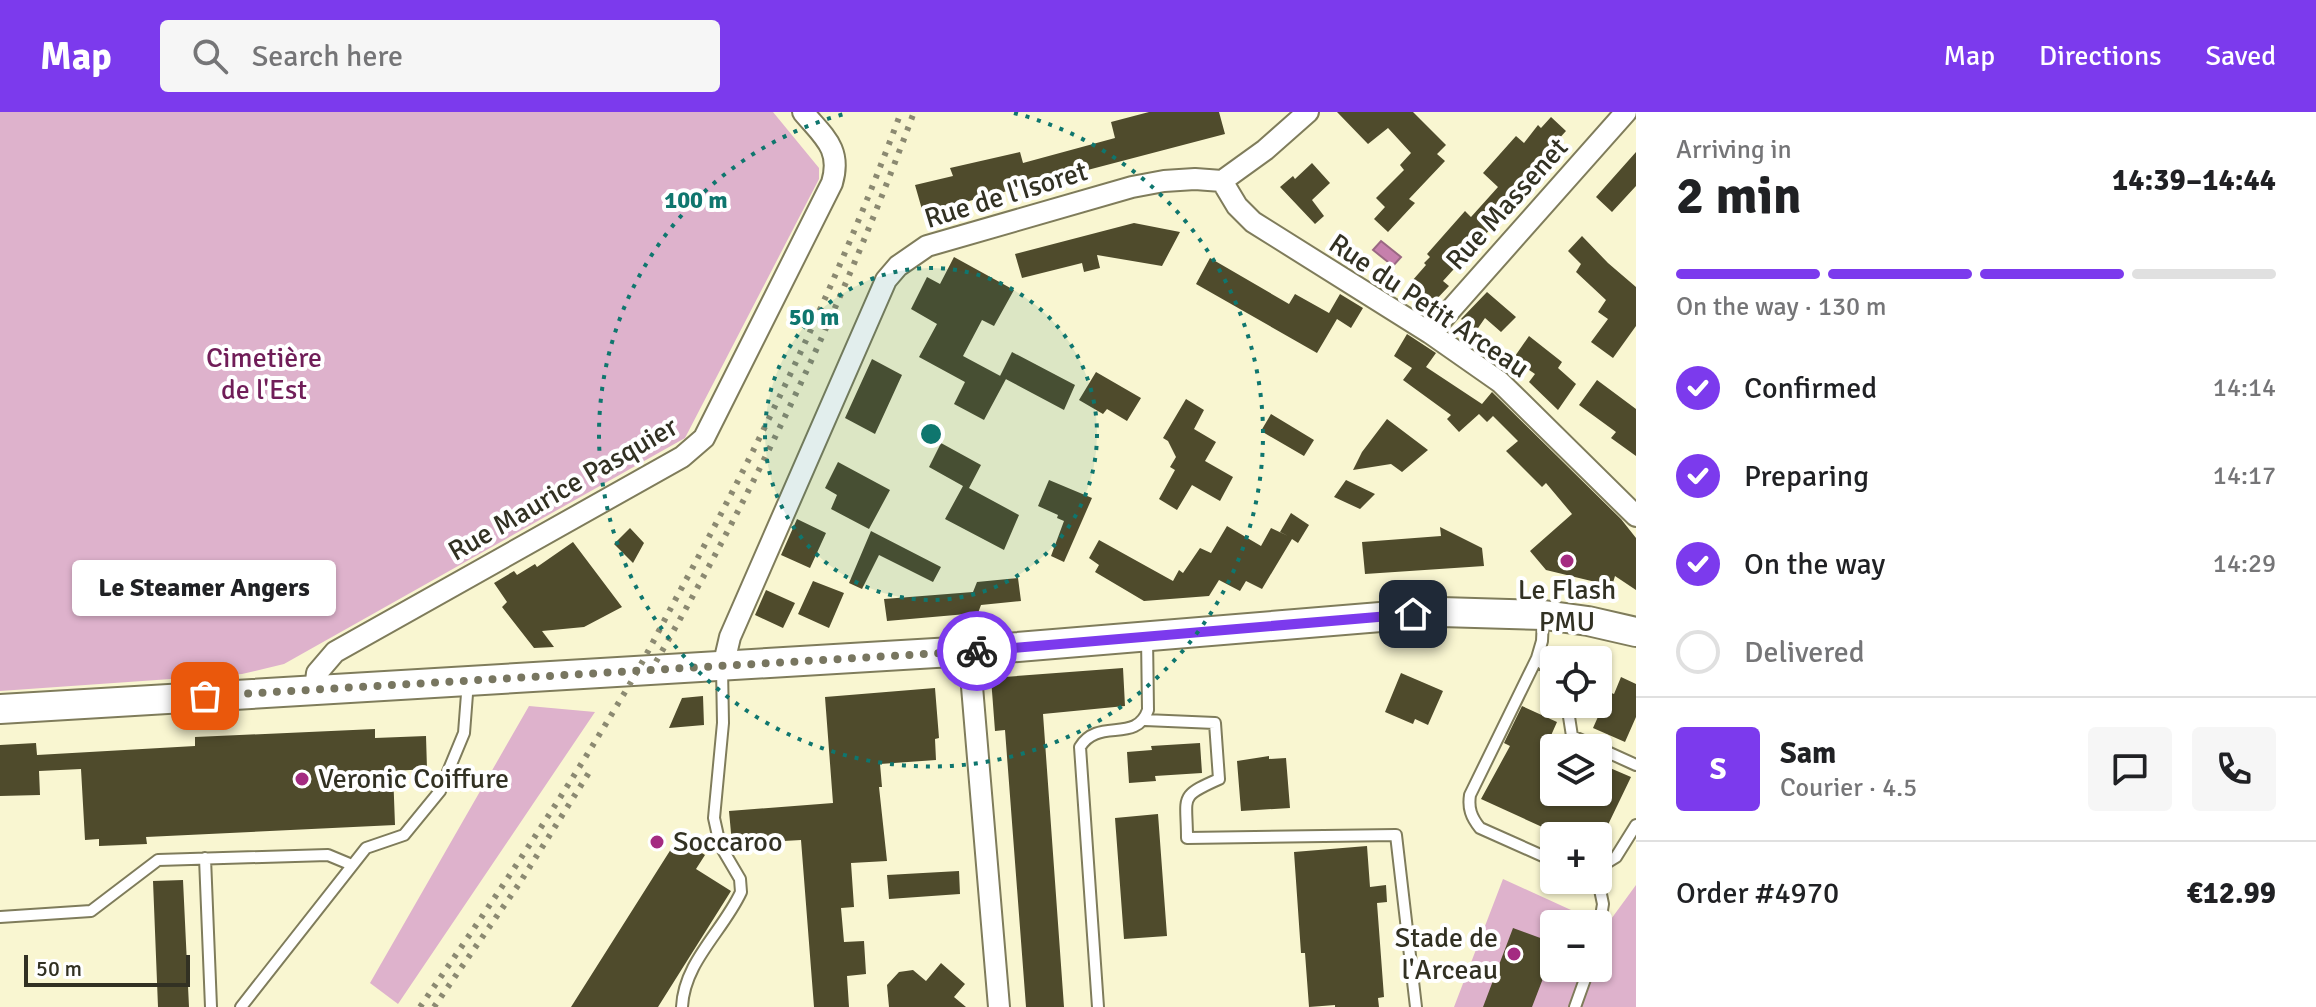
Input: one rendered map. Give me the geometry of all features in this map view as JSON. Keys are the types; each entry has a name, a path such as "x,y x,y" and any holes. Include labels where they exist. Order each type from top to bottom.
{"street":[{"name":"Rue Maurice Pasquier","path":"315,690 317,673 335,652 695,448 713,423 832,183 836,169 835,154 803,112"},
{"path":"1222,181 1265,150 1308,112"},
{"name":"Rue Massenet","path":"1430,333 1626,112"},
{"name":"Rue de l'Isoret","path":"719,667 886,280 898,266 927,246 944,240 1132,187 1164,181 1222,181"},
{"name":"Rue du Petit Arceau","path":"1222,181 1237,206 1253,222 1430,333 1500,382 1636,516"},
{"path":"0,709 969,651 1441,612 1544,615 1636,632"},
{"path":"969,651 999,1007"}],"lane":[{"path":"1540,855 1480,828 1474,821 1469,804 1470,795 1537,658 1544,615"},
{"path":"1098,1007 1080,747 1091,735 1136,727 1145,720 1148,710 1147,636"},
{"path":"1537,658 1540,661"},
{"path":"682,1007 691,971 741,892 740,879 720,845 714,818 723,723 719,667"},
{"path":"241,1007 366,848 404,835 440,791 464,733 468,681"},
{"path":"1569,718 1572,736 1636,765"},
{"path":"1145,720 1215,723 1219,779 1191,791 1187,797 1187,838 1396,835 1416,1007"},
{"path":"1612,859 1636,825"},
{"path":"0,917 91,911 158,860 328,855 352,865"},
{"path":"205,858 211,1007"},
{"path":"1575,1007 1584,982"}],"green space":[{"name":"Cimetière de l'Est","path":"0,112 773,112 819,168 819,179 685,438 284,664 242,674 0,691"},
{"path":"529,706 595,712 398,1004 370,983"},
{"name":"Stade de l'Arceau","path":"1503,879 1571,910 1540,910 1540,982 1612,982 1612,918 1636,885 1636,1007 1454,1007"}],"shaded area":[{"path":"1381,241 1401,257 1393,266 1373,250"}],"building":[{"path":"1149,112 1219,112 1225,134 923,213 915,185 953,176 950,168 1020,152 1023,163 1115,138 1111,122"},
{"path":"1337,112 1413,112 1446,145 1437,154 1445,161 1409,199 1415,203 1388,232 1374,219 1385,207 1376,198 1404,170 1400,165 1411,153 1388,128 1368,144"},
{"path":"1551,117 1566,131 1556,142 1564,149 1550,165 1544,159 1500,211 1504,214 1443,281 1449,286 1432,304 1413,287 1412,281 1426,265 1424,263 1430,257 1427,254 1465,211 1471,217 1498,187 1483,173 1516,136 1524,143 1538,125 1541,128"},
{"path":"1636,152 1636,186 1612,212 1596,197"},
{"path":"1312,163 1330,183 1312,200 1324,216 1315,224 1280,187 1293,176 1295,179"},
{"path":"1134,223 1180,232 1162,266 1097,255 1100,268 1084,272 1082,263 1022,278 1015,254"},
{"path":"1582,236 1636,287 1636,326 1613,358 1591,342 1608,319 1598,312 1606,300 1576,272 1581,264 1568,251"},
{"path":"954,257 1014,290 994,326 982,320 963,356 1006,379 984,420 954,404 965,382 919,357 937,324 911,309 927,277 940,284"},
{"path":"1210,258 1289,304 1295,294 1329,313 1340,294 1363,308 1351,328 1337,319 1317,353 1196,284"},
{"path":"1487,292 1516,317 1501,332 1485,318 1476,331 1461,319"},
{"path":"1407,334 1436,353 1426,367 1482,404 1492,392 1621,519 1636,538 1636,590 1615,576 1612,586 1546,570 1530,551 1572,514 1546,483 1542,487 1506,451 1518,441 1493,416 1487,422 1479,414 1459,432 1447,419 1451,415 1403,380 1412,368 1394,356"},
{"path":"1529,336 1562,362 1558,368 1576,384 1558,410 1529,382 1535,374 1513,359"},
{"path":"1012,352 1075,385 1064,410 1000,376"},
{"path":"872,359 902,375 875,434 845,418"},
{"path":"1096,372 1141,398 1127,421 1107,409 1103,414 1079,400"},
{"path":"1597,380 1636,409 1636,456 1611,438 1616,432 1579,405"},
{"path":"1186,399 1204,410 1194,429 1216,442 1205,461 1233,477 1220,501 1192,485 1177,510 1159,499 1175,470 1170,467 1176,457 1168,441 1163,438"},
{"path":"1271,414 1314,440 1304,456 1261,431"},
{"path":"1387,419 1428,450 1402,472 1391,464 1353,470 1362,452"},
{"path":"941,443 981,465 969,488 1019,515 1004,550 945,519 963,486 929,467"},
{"path":"838,462 890,490 869,529 831,509 837,495 825,488"},
{"path":"1049,480 1092,498 1064,562 1051,556 1064,521 1038,506"},
{"path":"1346,480 1375,494 1360,509 1334,497"},
{"path":"1291,513 1309,525 1298,543 1292,539 1262,589 1246,581 1240,591 1219,580 1209,596 1144,601 1095,572 1099,565 1089,558 1099,540 1173,581 1179,570 1183,573 1200,548 1211,553 1227,526 1261,546 1271,528 1288,536 1280,532"},
{"path":"797,519 826,533 810,568 781,555"},
{"path":"1440,527 1482,548 1484,566 1365,574 1362,542 1441,536"},
{"path":"630,528 644,543 633,563 614,544"},
{"path":"871,531 941,567 933,582 879,555 862,589 849,583"},
{"path":"573,542 622,607 584,627 542,631 554,647 534,648 502,607 507,602 494,583 514,571 517,575 535,564 537,567"},
{"path":"1018,578 1021,601 981,605 978,613 887,621 884,599 973,592 977,582"},
{"path":"813,581 844,593 829,628 798,614"},
{"path":"766,590 795,603 783,628 755,615"},
{"path":"1123,668 1125,706 1043,714 1064,1007 1026,1007 1005,730 995,731 991,678"},
{"path":"1401,673 1443,691 1428,725 1415,719 1413,724 1385,712"},
{"path":"1621,677 1636,684 1636,717 1625,742 1593,728 1597,718 1612,718 1614,694"},
{"path":"935,688 939,738 935,739 936,760 880,764 882,787 879,787 887,861 851,863 854,907 841,908 844,942 864,941 866,974 847,976 849,1007 814,1007 801,840 732,844 729,811 833,803 825,697"},
{"path":"703,696 704,725 669,728 682,698"},
{"path":"1522,706 1540,714 1540,718 1557,722 1552,734 1540,734 1540,806 1612,806 1612,769 1631,777 1609,822 1540,822 1540,826 1481,799 1510,746 1504,743"},
{"path":"375,729 375,738 426,736 427,769 393,771 395,825 146,837 147,844 99,846 99,839 85,840 81,769 39,771 40,795 0,796 0,745 36,743 37,755 195,746 195,737"},
{"path":"1200,743 1202,773 1155,776 1156,781 1129,783 1127,752 1152,750 1151,746"},
{"path":"1269,756 1269,759 1286,758 1290,808 1241,811 1237,761"},
{"path":"1158,814 1167,936 1124,939 1115,818"},
{"path":"678,838 705,855 696,869 731,891 658,1007 571,1007"},
{"path":"1367,846 1370,887 1386,885 1387,902 1377,903 1384,997 1378,998 1379,1007 1309,1007 1305,953 1301,953 1294,852"},
{"path":"959,871 960,894 889,899 887,875"},
{"path":"183,880 189,1007 158,1007 153,881"},
{"path":"1513,928 1540,938 1542,982 1532,1007 1483,1007"},
{"path":"941,963 965,984 954,997 966,1007 889,1007 887,985 899,972 913,970 926,981"}],"railway":[{"path":"420,1007 549,815 645,658 799,355 853,235 901,112"},
{"path":"650,672 725,537 794,398 857,256 914,112"},
{"path":"434,1007 519,884 590,771"}],"way so far":[{"path":"205,696 977,651"}],"place":[{"name":"Le Flash PMU","path":"1567,561"},
{"name":"Le Steamer Angers","path":"205,696"},
{"name":"Veronic Coiffure","path":"302,779"},
{"name":"Soccaroo","path":"657,842"},
{"name":"Stade de l'Arceau","path":"1514,954"}],"route":[{"path":"977,651 1413,614"}]}
